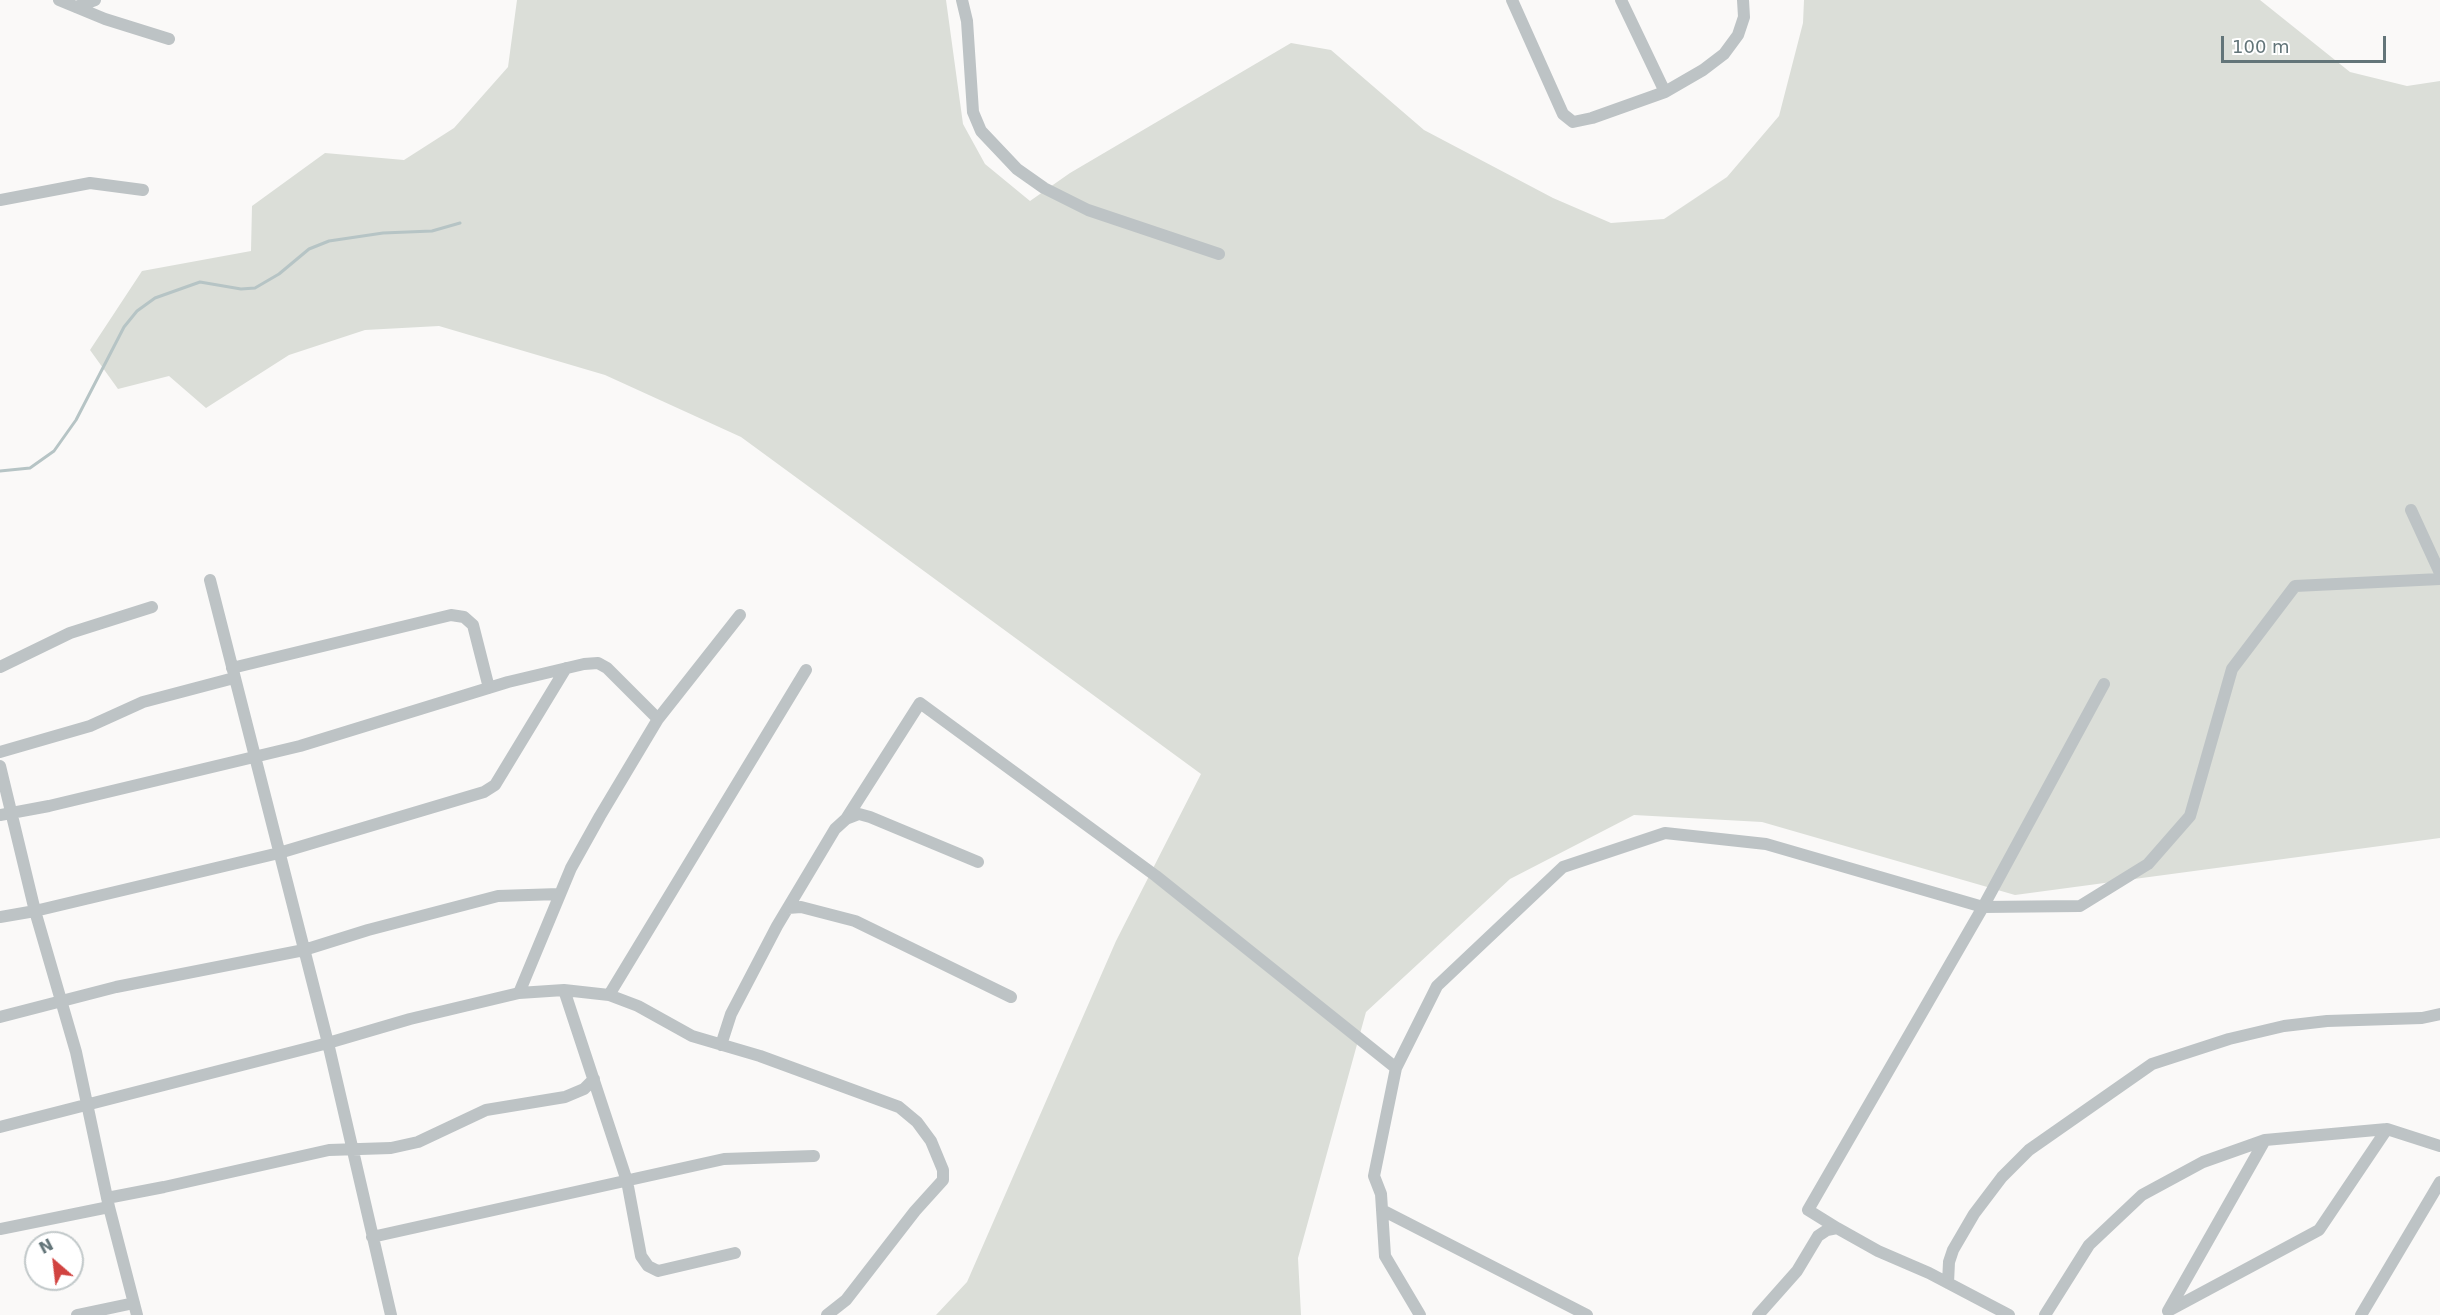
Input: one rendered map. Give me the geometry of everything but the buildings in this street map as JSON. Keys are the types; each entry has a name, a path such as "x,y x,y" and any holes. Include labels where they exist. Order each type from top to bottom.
{"street":[{"path":"59,0 169,39"},
{"path":"76,7 94,0"},
{"path":"962,0 968,21 973,112 981,131 1017,169 1044,188 1088,210 1219,254"},
{"path":"1512,0 1540,68 1567,119 1573,122 1592,118 1665,92 1682,84 1724,54 1738,35 1744,17 1743,0"},
{"path":"1621,0 1665,92"},
{"path":"0,200 90,183 143,190"},
{"path":"2411,510 2440,573"},
{"path":"1420,1315 1385,1256 1381,1194 1374,1176 1396,1068 1437,986 1563,867 1665,833 1766,844 1983,907 2080,906 2148,864 2190,816 2232,669 2295,586 2440,579"},
{"path":"210,580 328,1043 350,1148 391,1315"},
{"path":"0,667 70,633 152,607"},
{"path":"0,752 90,726 143,702 233,673 451,615 464,617 472,625 489,688"},
{"path":"519,993 559,894 591,833 658,719 740,615"},
{"path":"6,815 255,757 356,730 489,688 566,668 598,663 608,668 658,719"},
{"path":"0,917 36,911 279,853 484,792 495,785 566,668"},
{"path":"609,995 806,670"},
{"path":"2009,1315 1948,1283 1878,1251 1808,1210 1983,907 2103,684"},
{"path":"721,1045 731,1014 788,908 835,829 846,819 920,704 1156,876 1396,1068"},
{"path":"0,766 6,815 76,1052 108,1202 135,1309 77,1315"},
{"path":"846,819 860,814 870,817 978,862"},
{"path":"0,1017 61,1000 208,967 304,950 386,925 498,896 559,894"},
{"path":"788,908 801,907 855,921 1011,997"},
{"path":"564,990 627,1180 642,1256 648,1266 658,1271 735,1253"},
{"path":"0,1127 86,1103 328,1043 410,1019 519,993 564,990 609,995 638,1006 692,1036 760,1056 899,1107 917,1122 940,1160 943,1180 915,1211 846,1300 827,1315"},
{"path":"1948,1283 1948,1262 1955,1244 2002,1177 2029,1150 2152,1064 2229,1039 2284,1026 2327,1020 2422,1018 2440,1014"},
{"path":"0,1229 165,1187 328,1150 391,1148 418,1142 486,1110 565,1097 584,1089 594,1079"},
{"path":"2167,1313 2319,1230 2387,1129"},
{"path":"2045,1315 2089,1245 2142,1195 2203,1162 2265,1140 2387,1129 2440,1146"},
{"path":"2167,1313 2265,1140"},
{"path":"372,1237 724,1159 814,1156"},
{"path":"2361,1315 2440,1182"},
{"path":"1382,1210 1587,1315"},
{"path":"1758,1315 1797,1270 1818,1236 1827,1230 1837,1228"}],"shaded area":[{"path":"517,0 946,0 963,124 985,164 1030,201 1070,173 1291,43 1331,50 1424,130 1553,198 1611,223 1664,219 1727,177 1779,116 1803,23 1804,0 2260,0 2350,72 2407,86 2440,81 2440,838 2015,895 1762,822 1634,815 1510,879 1366,1012 1298,1258 1301,1315 936,1315 967,1282 1116,941 1201,774 741,437 605,375 439,326 365,330 289,355 206,408 169,376 118,389 90,350 142,271 251,251 252,206 325,153 404,160 454,128 508,67"}],"waterway":[{"path":"0,471 30,468 54,451 76,420 124,327 137,311 155,298 200,282 241,289 255,288 279,274 309,249 329,241 383,233 432,231 460,223"}]}
